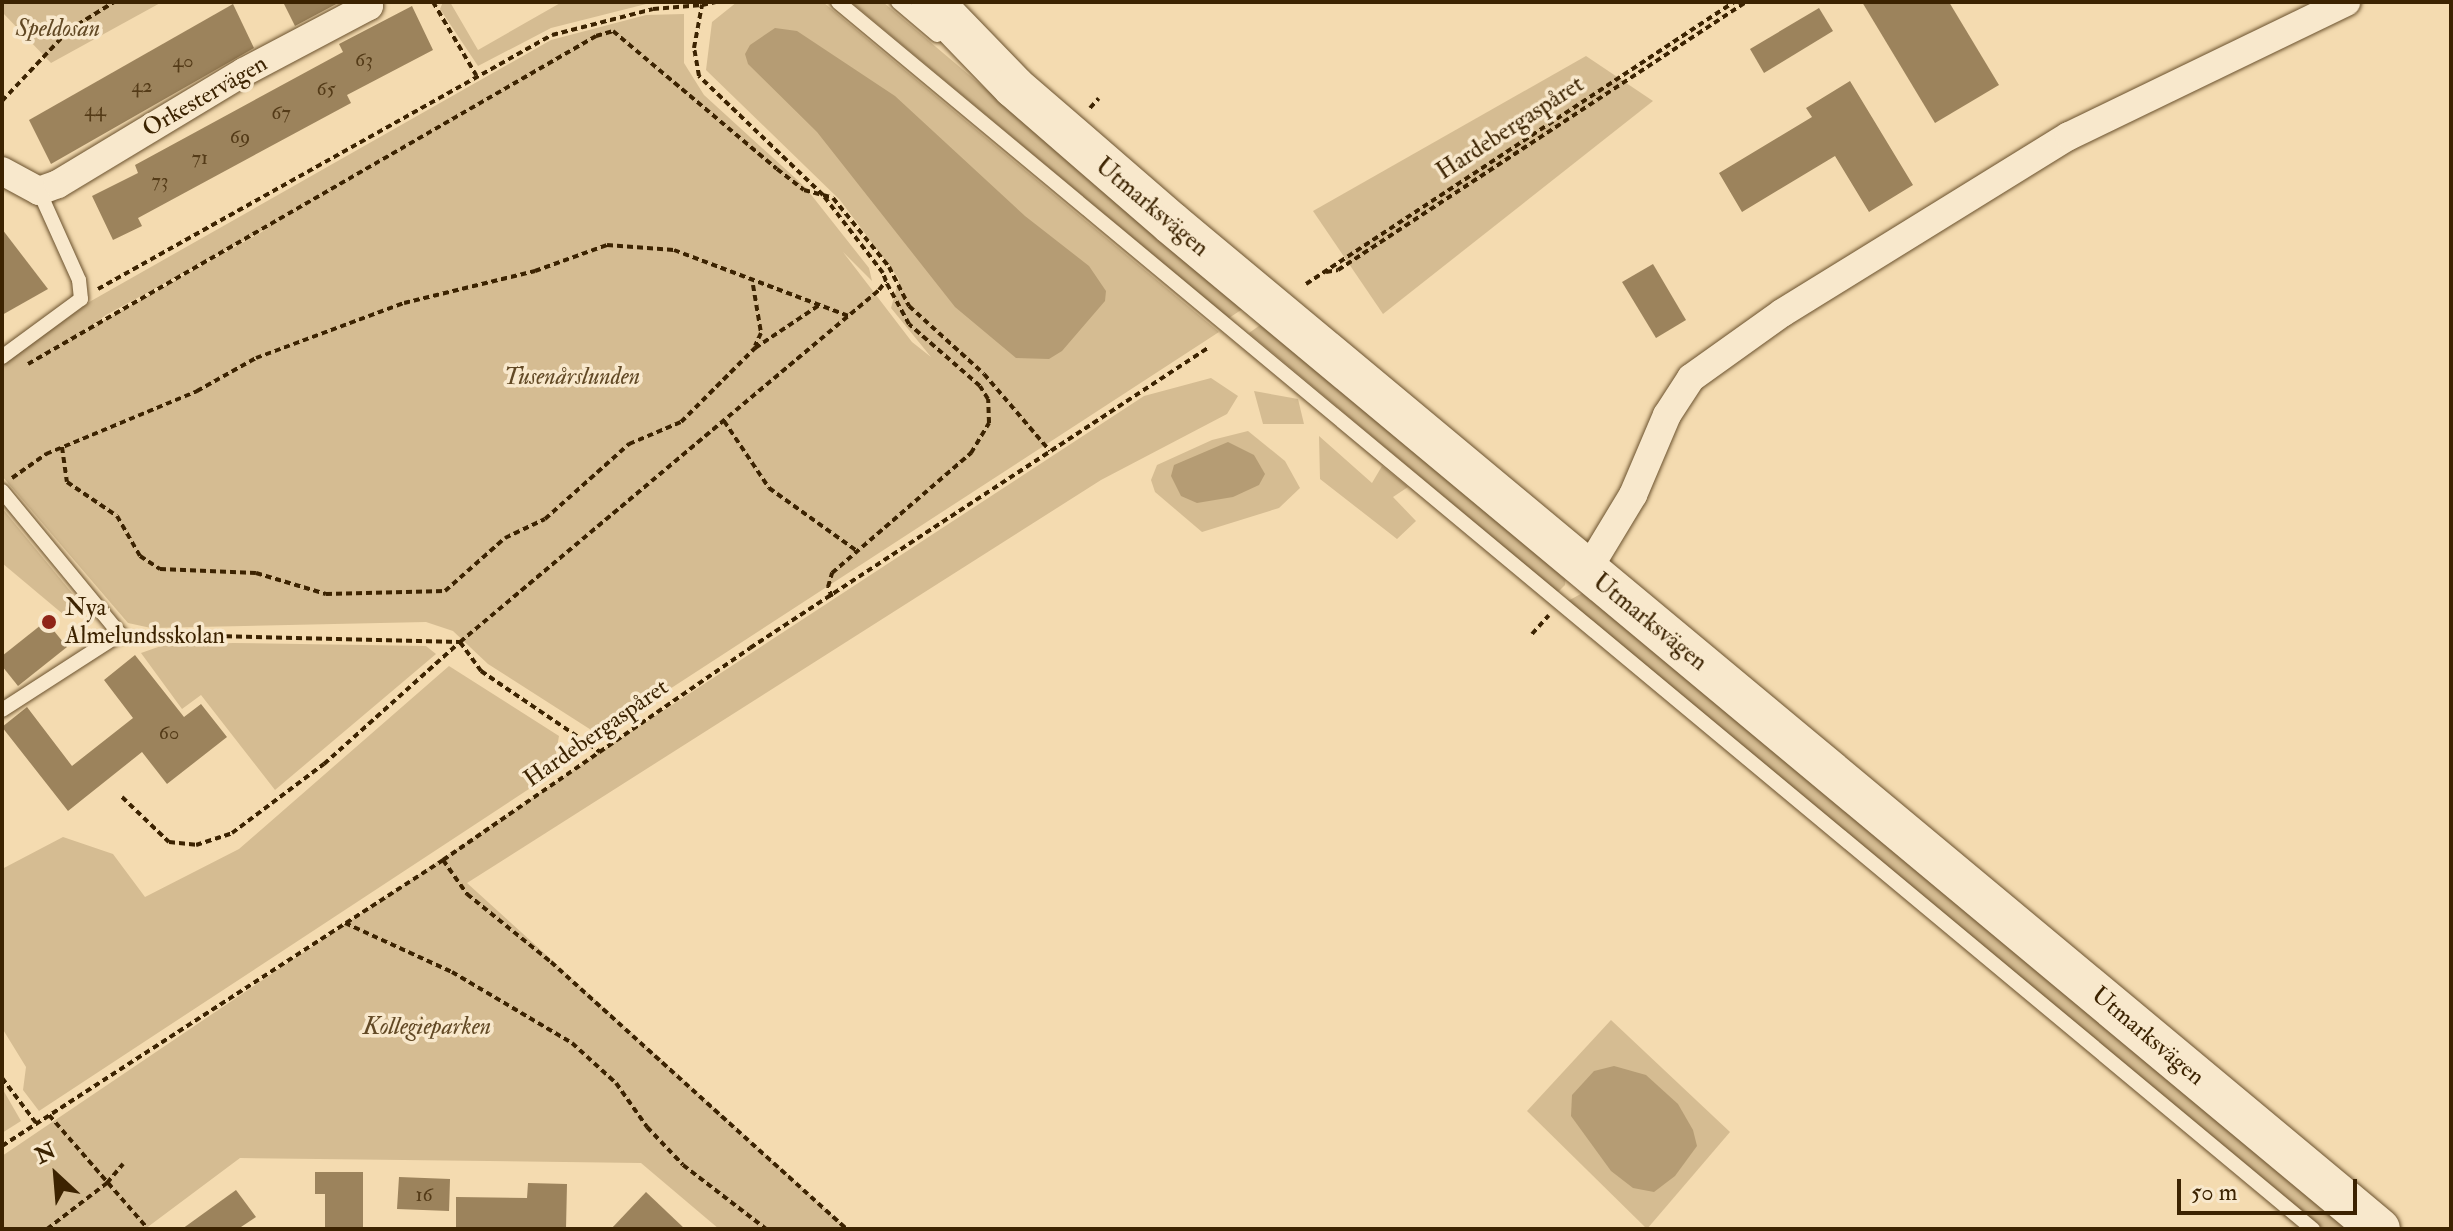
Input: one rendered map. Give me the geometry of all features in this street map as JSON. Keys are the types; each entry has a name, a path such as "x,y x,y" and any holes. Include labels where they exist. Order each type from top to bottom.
{"main road":[{"name":"Utmarksvägen","path":"932,2 1014,87 1587,571 2379,1229"}],"street":[{"name":"Orkestervägen","path":"39,191 369,6 367,2"},
{"path":"1587,571 1633,495 1667,415 1691,378 1782,313 2069,136 2346,2"},
{"path":"2,171 39,191"}],"lane":[{"path":"838,2 2313,1229"},
{"path":"898,2 948,44 1014,87"},
{"path":"2,357 81,299 75,270 39,191"},
{"path":"2,490 120,634 2,710"}],"path":[{"path":"2,101 69,30 113,2"},
{"path":"433,2 476,75"},
{"path":"81,299 552,35 653,9 716,2"},
{"name":"Hardebergaspåret","path":"1306,284 1734,2"},
{"path":"1323,272 1338,270 1746,2"},
{"path":"702,5 694,48 699,76 823,195 886,281 909,324 980,386 990,410 986,431 971,453 832,573 828,587 832,597"},
{"path":"23,367 604,31 639,49 804,190 833,198 889,267 909,306 984,374 1050,451"},
{"path":"2,490 22,469 62,447 197,391 256,358 404,303 535,271 591,249 642,245 674,250 753,283 849,316"},
{"path":"122,797 169,842 196,845 232,833 324,764 460,642 849,316 886,281"},
{"path":"753,283 761,333 755,348"},
{"path":"62,447 67,482 117,516 140,556 160,569 256,573 326,594 445,591 505,538 545,519 629,444 681,422 755,348 821,304"},
{"name":"Hardebergaspåret","path":"2,1146 443,860 600,752 1208,348"},
{"path":"724,421 769,488 857,551"},
{"path":"120,634 460,642"},
{"path":"460,642 481,671 600,752"},
{"path":"443,860 467,894 551,962 846,1229"},
{"path":"345,923 452,972 572,1043 616,1083 647,1127 683,1165 766,1229"},
{"path":"2,1078 36,1123"},
{"path":"49,1115 148,1229"},
{"path":"47,1229 107,1183 123,1164"}],"green space":[{"name":"Speldosan","path":"2,2 162,2 51,63 2,12"},
{"path":"443,2 450,2 478,50 562,2 654,2 551,28 478,66 440,9"},
{"name":"Tusenårslunden","path":"737,2 823,2 1219,332 599,735 488,664 453,631 426,622 151,628 128,623 2,476 2,365 91,301 551,40 646,15 684,14 684,63 704,95 805,187 869,268 872,281 843,252 912,342 931,357 891,308 899,279 840,200 706,70 712,22","holes":["267,229 83,332 106,315"]},
{"path":"851,2 883,2 1244,308 1229,318"},
{"path":"1586,56 1653,101 1383,314 1313,211"},
{"path":"1263,323 1566,575 1565,585 1558,592 1249,333"},
{"name":"Kollegieparken","path":"1211,378 1238,396 1227,414 1101,480 467,883 848,1229 719,1229 641,1163 240,1158 145,1229 2,1229 2,1156 600,752 1144,396"},
{"path":"1254,391 1298,399 1304,424 1263,424"},
{"path":"1248,431 1285,461 1300,488 1279,508 1202,532 1155,492 1151,480 1157,465 1212,440"},
{"path":"1319,436 1372,483 1382,466 1408,487 1393,497 1416,521 1397,539 1320,479"},
{"path":"2,508 81,604 64,615 2,563"},
{"path":"1586,591 2353,1229 2324,1229 1568,601"},
{"path":"233,643 426,646 436,654 275,790 201,695 182,709 141,653 161,646"},
{"path":"449,666 559,736 556,753 567,764 39,1111 23,1090 26,1067 2,1028 2,869 63,837 113,854 145,897 239,849"},
{"path":"1611,1020 1730,1132 1647,1229 1527,1111"},
{"path":"2,1088 21,1121 2,1133"}],"shaded area":[{"path":"775,28 797,31 895,96 1025,216 1089,266 1106,291 1105,301 1062,351 1049,359 1016,358 955,307 817,132 748,64 745,54 750,45"},
{"path":"1228,442 1254,455 1265,474 1259,485 1233,497 1197,503 1181,496 1171,476 1174,465"},
{"path":"1614,1066 1646,1075 1678,1104 1693,1130 1697,1146 1675,1176 1654,1192 1633,1188 1611,1171 1571,1116 1572,1095 1594,1071"}],"building":[{"path":"283,2 340,2 295,26"},
{"path":"1862,2 1949,2 1999,85 1935,123"},
{"path":"233,4 254,48 51,164 29,120"},
{"path":"412,6 433,50 347,95 351,103 138,218 142,226 113,240 92,196 138,173 135,165 343,52 339,44"},
{"path":"1819,8 1833,31 1764,73 1750,49"},
{"path":"1850,81 1913,185 1869,212 1835,156 1742,212 1719,173 1812,117 1806,108"},
{"path":"2,229 48,289 2,315"},
{"path":"1653,264 1686,320 1656,338 1622,282"},
{"path":"46,621 67,647 18,686 2,666 2,656"},
{"path":"135,655 184,717 201,704 227,737 167,784 142,752 68,811 2,727 27,707 72,766 133,718 104,680"},
{"path":"315,1172 363,1172 363,1229 325,1229 325,1194 315,1194"},
{"path":"399,1177 450,1179 449,1211 397,1209"},
{"path":"528,1183 567,1184 566,1229 456,1229 456,1197 527,1198"},
{"path":"236,1190 256,1217 238,1229 182,1229"},
{"path":"646,1192 685,1229 611,1229"}],"place":[{"name":"Nya Almelundsskolan","path":"49,622"}]}
